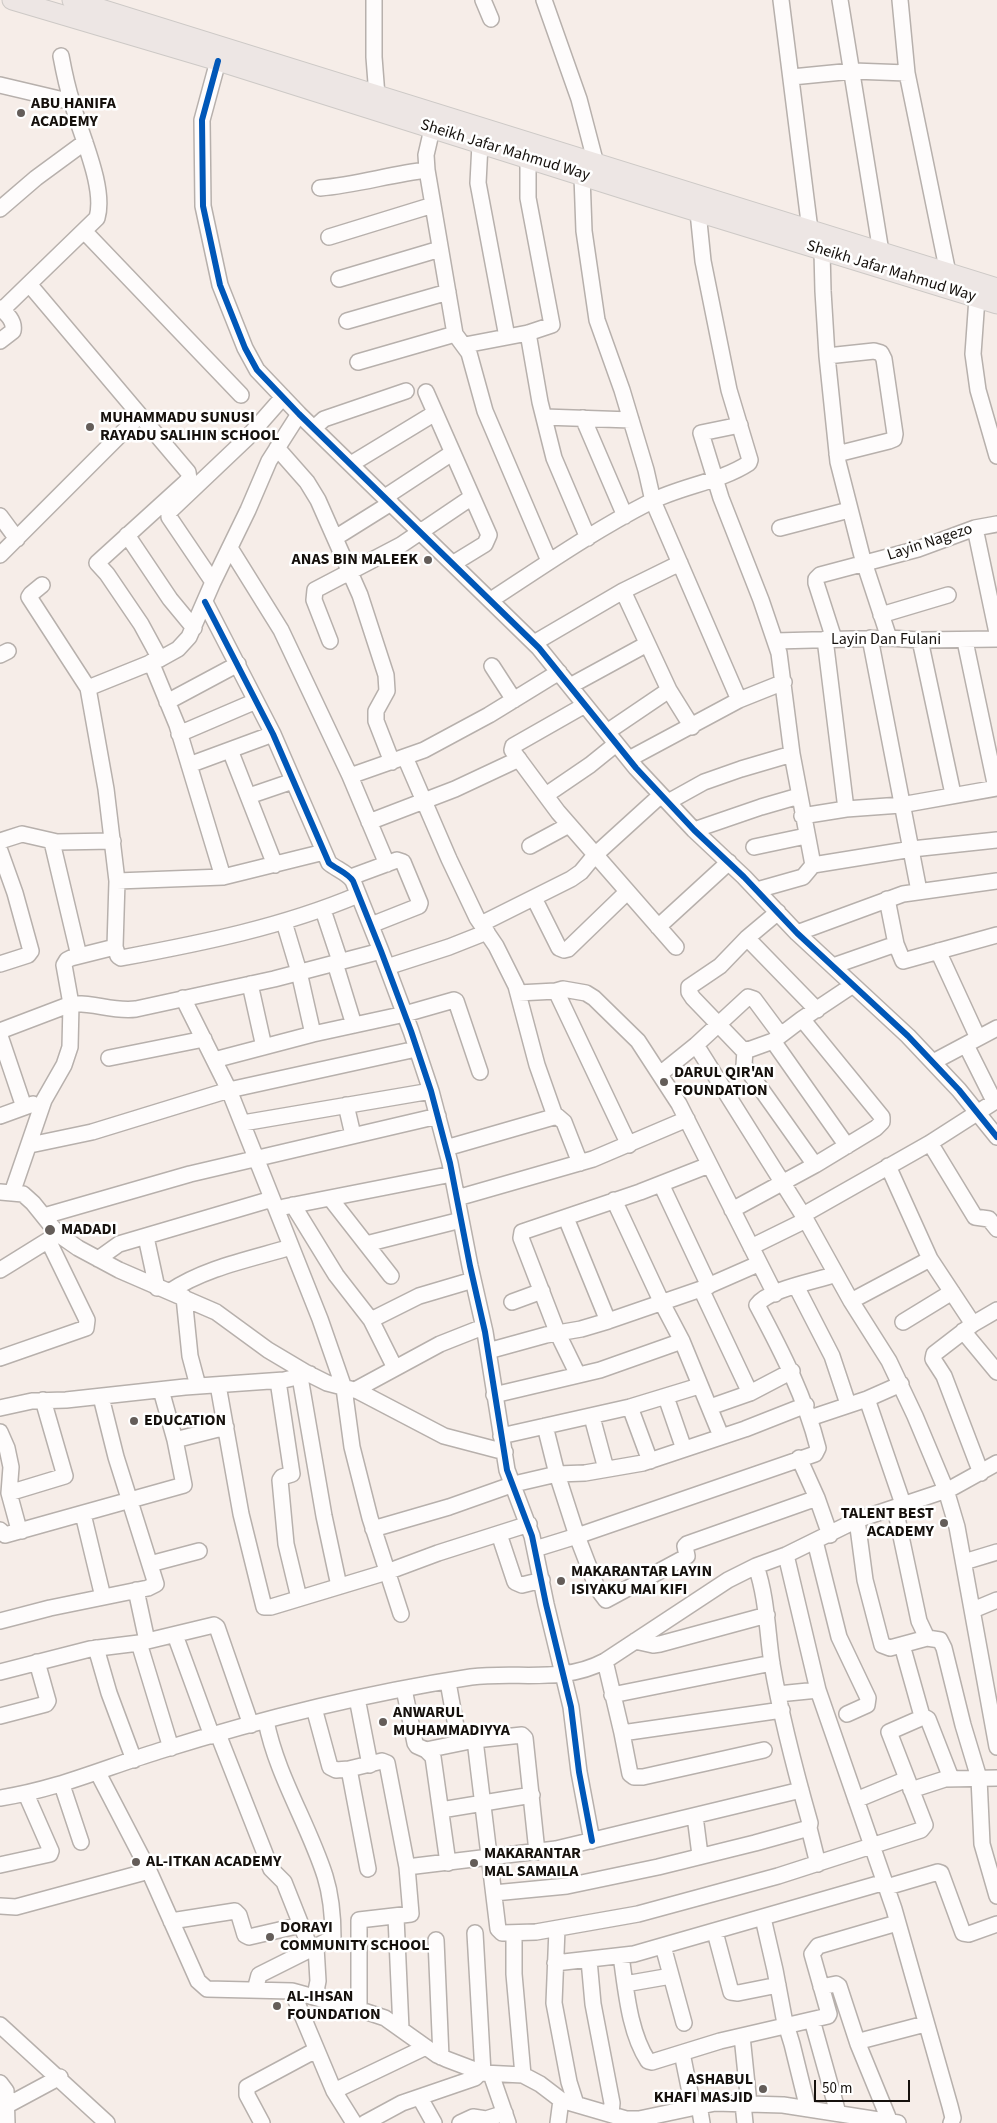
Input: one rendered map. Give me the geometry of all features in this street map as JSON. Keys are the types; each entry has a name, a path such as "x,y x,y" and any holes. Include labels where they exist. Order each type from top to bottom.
{"main road":[{"name":"Sheikh Jafar Mahmud Way","path":"12,0 218,61 528,159 589,170 810,230 997,288"},
{"name":"Sheikh Jafar Mahmud Way","path":"72,0 377,96 589,170 698,212 997,304"}],"street":[{"path":"374,0 374,58 377,96"},
{"path":"483,0 491,19"},
{"path":"544,0 579,99 589,170 584,231 597,320 631,420 646,470 652,501 739,700"},
{"path":"781,0 810,230"},
{"path":"840,0 881,252"},
{"path":"900,0 908,73 948,273"},
{"path":"0,341 13,331 14,326 1,308 98,218 100,208 97,185 72,102 61,56"},
{"path":"218,61 202,120 201,189 208,234 220,285 249,356 257,370 299,414 534,643 629,760 694,830 729,862 797,933 908,1036 978,1113 997,1137"},
{"path":"792,77 853,71 908,73"},
{"path":"0,84 72,102"},
{"path":"432,129 426,155 427,170 448,292 460,340 469,353 485,411 549,561"},
{"path":"0,209 36,178 84,142"},
{"path":"480,144 478,183 507,337"},
{"path":"358,362 460,340 507,337 528,333 552,325 528,198 528,159"},
{"path":"320,188 352,185 427,170"},
{"path":"329,237 433,205"},
{"path":"491,600 549,561 652,501 715,478 749,462 729,390 703,261 698,212"},
{"path":"84,231 241,395"},
{"path":"339,279 440,249"},
{"path":"822,251 827,356 837,454 849,510 864,564 889,638"},
{"path":"29,284 188,472 189,479 98,561 98,566 104,569 130,607 155,661 167,702 180,734 223,877"},
{"path":"347,321 448,292"},
{"path":"977,298 973,354 978,390 997,456"},
{"path":"528,333 544,417 558,470 588,538"},
{"path":"827,356 874,351 881,353 884,359 895,434 894,439 837,454"},
{"path":"314,428 324,419 406,391"},
{"path":"426,392 489,535 489,540 485,544 454,563"},
{"path":"213,582 169,516 169,512 247,438 283,397"},
{"path":"351,464 435,413"},
{"path":"88,688 155,661 178,649 186,641 194,628 213,582 269,461 299,414"},
{"path":"0,556 139,416"},
{"path":"544,417 631,420"},
{"path":"583,418 625,516"},
{"path":"740,425 702,433 715,478 775,640 784,682 792,754 802,816 813,866"},
{"path":"277,448 307,482 318,500 360,595 386,675 387,691 376,711 376,721 424,800 449,859 484,928 496,946 518,992 537,1064 555,1116"},
{"path":"336,538 452,453"},
{"path":"330,641 314,595 315,590 401,545 472,497"},
{"path":"780,528 849,510"},
{"path":"0,516 17,539"},
{"name":"Layin Nagezo","path":"830,639 816,579 820,575 918,549 975,528 997,524"},
{"path":"975,528 997,633"},
{"path":"127,535 170,599 194,628"},
{"path":"230,548 281,630 350,776 387,864"},
{"path":"534,643 623,591 680,563"},
{"path":"42,585 30,594 29,597 88,688 95,722 113,841 117,881 115,947 118,956 121,958 284,922 322,910 358,895"},
{"path":"623,591 669,690 692,727"},
{"path":"881,615 948,595"},
{"path":"205,602 273,734 329,862 336,869 350,877 371,924 405,1014 431,1092 452,1174 483,1327 507,1470 514,1484 535,1549 571,1707 581,1786 592,1841"},
{"path":"870,638 919,891"},
{"name":"Layin Dan Fulani","path":"775,640 870,638 920,640 997,639"},
{"path":"830,639 846,809"},
{"path":"920,640 953,794"},
{"path":"802,816 846,809 901,804 997,788 965,640"},
{"path":"570,686 648,644"},
{"path":"167,702 238,664"},
{"path":"492,666 514,700"},
{"path":"350,776 424,750 514,700 559,672"},
{"path":"629,760 739,700 784,682"},
{"path":"546,794 669,690"},
{"path":"180,734 256,701"},
{"path":"585,705 513,746 512,750 569,825 676,947"},
{"path":"189,765 273,734"},
{"path":"230,750 275,866"},
{"path":"387,967 449,947 581,872 595,855 665,799 704,782 792,754"},
{"path":"369,822 455,789 519,759"},
{"path":"249,796 293,780"},
{"path":"694,830 799,796"},
{"path":"530,846 569,825"},
{"path":"0,841 22,834 52,842 113,841"},
{"path":"754,847 806,836"},
{"path":"757,890 803,877 813,866 912,849 997,840"},
{"path":"52,842 79,956"},
{"path":"0,851 15,893 31,951 28,955 0,964"},
{"path":"117,881 223,877 275,866 324,852"},
{"path":"350,877 397,860 403,862 420,903 415,908 371,924"},
{"path":"658,927 729,862"},
{"path":"797,933 904,894 997,881"},
{"path":"534,898 560,948 564,950 568,949 627,892"},
{"path":"887,900 896,944 903,961 938,951 996,939"},
{"path":"322,910 354,1025"},
{"path":"745,1050 693,998 689,992 689,987 720,966 747,938 778,912"},
{"path":"284,922 299,972 313,1034"},
{"path":"747,938 817,1010"},
{"path":"833,966 896,944"},
{"path":"0,1358 86,1328 87,1320 44,1216 23,1194 6,1192 30,1146 44,1100 64,1065 70,1047 71,1004 64,965 67,960 115,947"},
{"path":"0,1031 71,1004 81,1003 122,1011 250,984 381,951"},
{"path":"751,1247 930,1143 996,1100 938,951"},
{"path":"250,984 264,1047"},
{"path":"745,1050 776,1038 854,985"},
{"path":"518,992 570,990 586,992 638,1040 687,1119 758,1264 775,1294"},
{"path":"556,991 629,1145"},
{"path":"660,1074 696,1045 748,997 751,997 847,1146"},
{"path":"183,998 229,1090 349,1389 352,1447 373,1529 401,1614"},
{"path":"214,1060 313,1034 405,1014 451,1000 456,1001 480,1072"},
{"path":"732,1210 815,1165 876,1128 882,1122 882,1117 802,1019"},
{"path":"933,1062 997,1028"},
{"path":"0,1036 24,1107"},
{"path":"108,1058 204,1039"},
{"path":"696,1045 804,1217 851,1301 901,1384 952,1506 972,1610 990,1671 997,1747"},
{"path":"30,1146 92,1132 229,1090 416,1049"},
{"path":"745,1050 744,1064 815,1165"},
{"path":"243,1123 431,1092"},
{"path":"0,1116 44,1100"},
{"path":"346,1105 353,1136"},
{"path":"44,1216 256,1157 438,1116"},
{"path":"446,1148 560,1116 580,1163"},
{"path":"457,1198 580,1163 629,1145 687,1119"},
{"path":"930,1143 975,1217 989,1218 997,1229"},
{"path":"578,1376 558,1334 521,1235 522,1232 661,1184 709,1165"},
{"path":"888,1166 930,1259 952,1292 968,1328 997,1372"},
{"path":"98,1259 119,1244 274,1203 293,1205 452,1174"},
{"path":"661,1184 750,1393"},
{"path":"330,1198 391,1276"},
{"path":"614,1200 662,1303 682,1341 721,1436"},
{"path":"293,1205 336,1275 371,1320 396,1368"},
{"path":"566,1218 608,1321"},
{"path":"366,1244 461,1220"},
{"path":"146,1237 170,1292 198,1386"},
{"path":"54,1238 229,1320 305,1376 349,1389 444,1436 505,1452"},
{"path":"0,1270 54,1238"},
{"path":"170,1292 178,1286 209,1272 291,1247"},
{"path":"851,1301 930,1259"},
{"path":"488,1352 546,1335 558,1334 608,1321 705,1287 758,1264"},
{"path":"535,1549 798,1458 809,1457 817,1451 818,1448 808,1411 792,1371 758,1305 761,1300 775,1294 836,1274"},
{"path":"371,1320 419,1296 473,1280"},
{"path":"796,1286 832,1356 848,1404"},
{"path":"512,1302 542,1291"},
{"path":"904,1322 952,1292"},
{"path":"981,1473 944,1376 933,1358 936,1351 997,1310"},
{"path":"349,1389 396,1368 440,1344 483,1327"},
{"path":"494,1395 578,1376 682,1341"},
{"path":"710,1407 750,1393 792,1371"},
{"path":"0,1408 43,1400 101,1397 198,1386 278,1381 305,1376"},
{"path":"305,1376 324,1516 339,1586"},
{"path":"278,1381 292,1474 282,1477 280,1480 284,1532 299,1598"},
{"path":"373,1529 449,1507 514,1484 557,1474 585,1473 650,1461 721,1436 808,1411 867,1400 901,1384"},
{"path":"218,1385 241,1514 264,1607 387,1572 528,1524"},
{"path":"501,1436 592,1417 699,1386"},
{"path":"0,1530 5,1535 22,1531 184,1485 176,1440 162,1390"},
{"path":"0,1621 156,1584 116,1457 101,1397"},
{"path":"666,1397 684,1449"},
{"path":"6,1490 65,1476 43,1400"},
{"path":"867,1400 899,1506 919,1621 927,1638"},
{"path":"630,1407 650,1461"},
{"path":"592,1417 606,1469"},
{"path":"545,1426 557,1474 577,1536 597,1588 606,1600 687,1556 685,1546 687,1544 817,1498"},
{"path":"176,1440 226,1427"},
{"path":"0,1432 3,1449 11,1467 6,1490 18,1526 22,1531"},
{"path":"798,1458 817,1498 830,1535"},
{"path":"0,1798 62,1785 215,1735 357,1698 483,1676 564,1675 583,1672 605,1661 687,1609 728,1580 756,1566 830,1535 858,1520 946,1490 997,1463"},
{"path":"83,1514 103,1597"},
{"path":"858,1520 867,1589 882,1646 890,1648 927,1638 940,1640 944,1648 963,1725 979,1778 982,1844 997,1896"},
{"path":"499,1534 515,1582 522,1585 542,1580"},
{"path":"815,1541 839,1637 868,1698 867,1705 847,1714"},
{"path":"150,1564 199,1551"},
{"path":"964,1562 997,1552"},
{"path":"786,1555 818,1690 886,1884 950,2106 953,2118 951,2123"},
{"path":"756,1566 767,1615 772,1663 778,1694 810,1823 808,1828 818,1864"},
{"path":"136,1590 143,1642 171,1748"},
{"path":"972,1610 997,1600"},
{"path":"635,1641 653,1645 660,1644 767,1615"},
{"path":"0,1672 96,1648 143,1642 211,1625 217,1627 251,1725"},
{"path":"175,1635 272,1869 284,1882 301,1925 314,1948 318,1981 314,1996"},
{"path":"902,1645 922,1716"},
{"path":"96,1648 108,1694 134,1760"},
{"path":"605,1661 630,1774 634,1777 643,1777 764,1750"},
{"path":"0,1716 46,1704 48,1701 37,1662"},
{"path":"612,1695 772,1663"},
{"path":"448,1682 459,1743"},
{"path":"404,1689 415,1743 426,1750 432,1757 448,1863"},
{"path":"778,1694 818,1690"},
{"path":"357,1698 370,1765"},
{"path":"314,1708 330,1767 336,1770 349,1769 382,1761 387,1762 407,1867 411,1914 359,1920 359,2009"},
{"path":"622,1733 782,1710"},
{"path":"922,1716 928,1718 951,1778"},
{"path":"474,1740 498,1929 502,1934 556,1929 638,1914 818,1864 924,1828 925,1824 889,1732 922,1716"},
{"path":"255,1990 259,1975 333,1938 327,1883 282,1774 273,1750 266,1721"},
{"path":"426,1750 474,1740 522,1735 525,1738 537,1852"},
{"path":"349,1769 368,1869"},
{"path":"98,1773 149,1872 198,1981 207,1989 292,1991 359,2009 385,2018 441,2057 485,2073 523,2075 540,2084 561,2100 605,2116 646,2120 677,2117 696,2106 716,2103 783,2105 808,2108 829,2116 894,2122 858,2044 839,1986 836,1984 822,1987"},
{"path":"856,1800 909,1784 951,1778 997,1778"},
{"path":"62,1785 81,1842"},
{"path":"407,1867 537,1852 592,1841 801,1790"},
{"path":"0,1865 50,1854 51,1851 26,1794"},
{"path":"441,1810 532,1795"},
{"path":"694,1816 700,1855"},
{"path":"494,1892 567,1886 658,1867 808,1828"},
{"path":"0,1906 26,1904 149,1872"},
{"path":"556,1963 621,1956 663,1946 886,1884 938,1872 941,1872 963,1934 969,1934 997,1924"},
{"path":"171,1921 235,1911 239,1915 245,1935 249,1937 301,1925"},
{"path":"396,1917 401,2029"},
{"path":"762,1918 786,2026 808,2108"},
{"path":"621,1956 629,2010 643,2052 648,2061 652,2062 742,2036 825,2017 829,2014 812,1954 818,1946 897,1923"},
{"path":"556,1929 554,2003 556,2023 569,2082 576,2104"},
{"path":"716,1932 731,1992 738,1993 778,1985"},
{"path":"460,2123 473,2117 486,2119 506,2118 485,2073 475,1933"},
{"path":"514,1933 514,1974 523,2075"},
{"path":"436,1940 441,2057"},
{"path":"663,1946 684,2022"},
{"path":"589,1960 593,2004 612,2103 605,2116"},
{"path":"625,1984 671,1976"},
{"path":"292,1991 334,2091 354,2123"},
{"path":"812,2020 829,2116"},
{"path":"858,2044 860,2041 925,2024"},
{"path":"0,2025 107,2123"},
{"path":"742,2036 746,2104 745,2123"},
{"path":"334,2091 426,2047"},
{"path":"262,2123 247,2094 247,2087 316,2050"},
{"path":"682,2053 702,2123"},
{"path":"365,2123 402,2103 485,2073"},
{"path":"6,2106 60,2078"},
{"path":"0,2083 6,2091 7,2123"},
{"path":"420,2098 434,2123"},
{"path":"558,2123 561,2100"}],"cycle path":[{"path":"218,61 202,120 203,206 220,285 245,348 257,370 299,414 539,648 636,768 694,830 744,877 797,933 908,1036 959,1090 997,1137"},
{"path":"205,602 273,734 329,863 353,881 411,1031 431,1091 450,1163 485,1332 507,1470 532,1536 571,1707 579,1772 592,1841"}],"place":[{"name":"ABU HANIFA ACADEMY","path":"21,113"},
{"name":"MUHAMMADU SUNUSI RAYADU SALIHIN SCHOOL","path":"90,427"},
{"name":"ANAS BIN MALEEK","path":"428,560"},
{"name":"DARUL QIR'AN FOUNDATION","path":"664,1082"},
{"name":"MADADI","path":"50,1230"},
{"name":"EDUCATION","path":"134,1421"},
{"name":"TALENT BEST ACADEMY","path":"944,1523"},
{"name":"MAKARANTAR LAYIN ISIYAKU MAI KIFI","path":"561,1581"},
{"name":"ANWARUL MUHAMMADIYYA","path":"383,1722"},
{"name":"AL-ITKAN ACADEMY","path":"136,1862"},
{"name":"MAKARANTAR MAL SAMAILA","path":"474,1863"},
{"name":"DORAYI COMMUNITY SCHOOL","path":"270,1937"},
{"name":"AL-IHSAN FOUNDATION","path":"277,2006"},
{"name":"ASHABUL KHAFI MASJID","path":"763,2089"}]}
